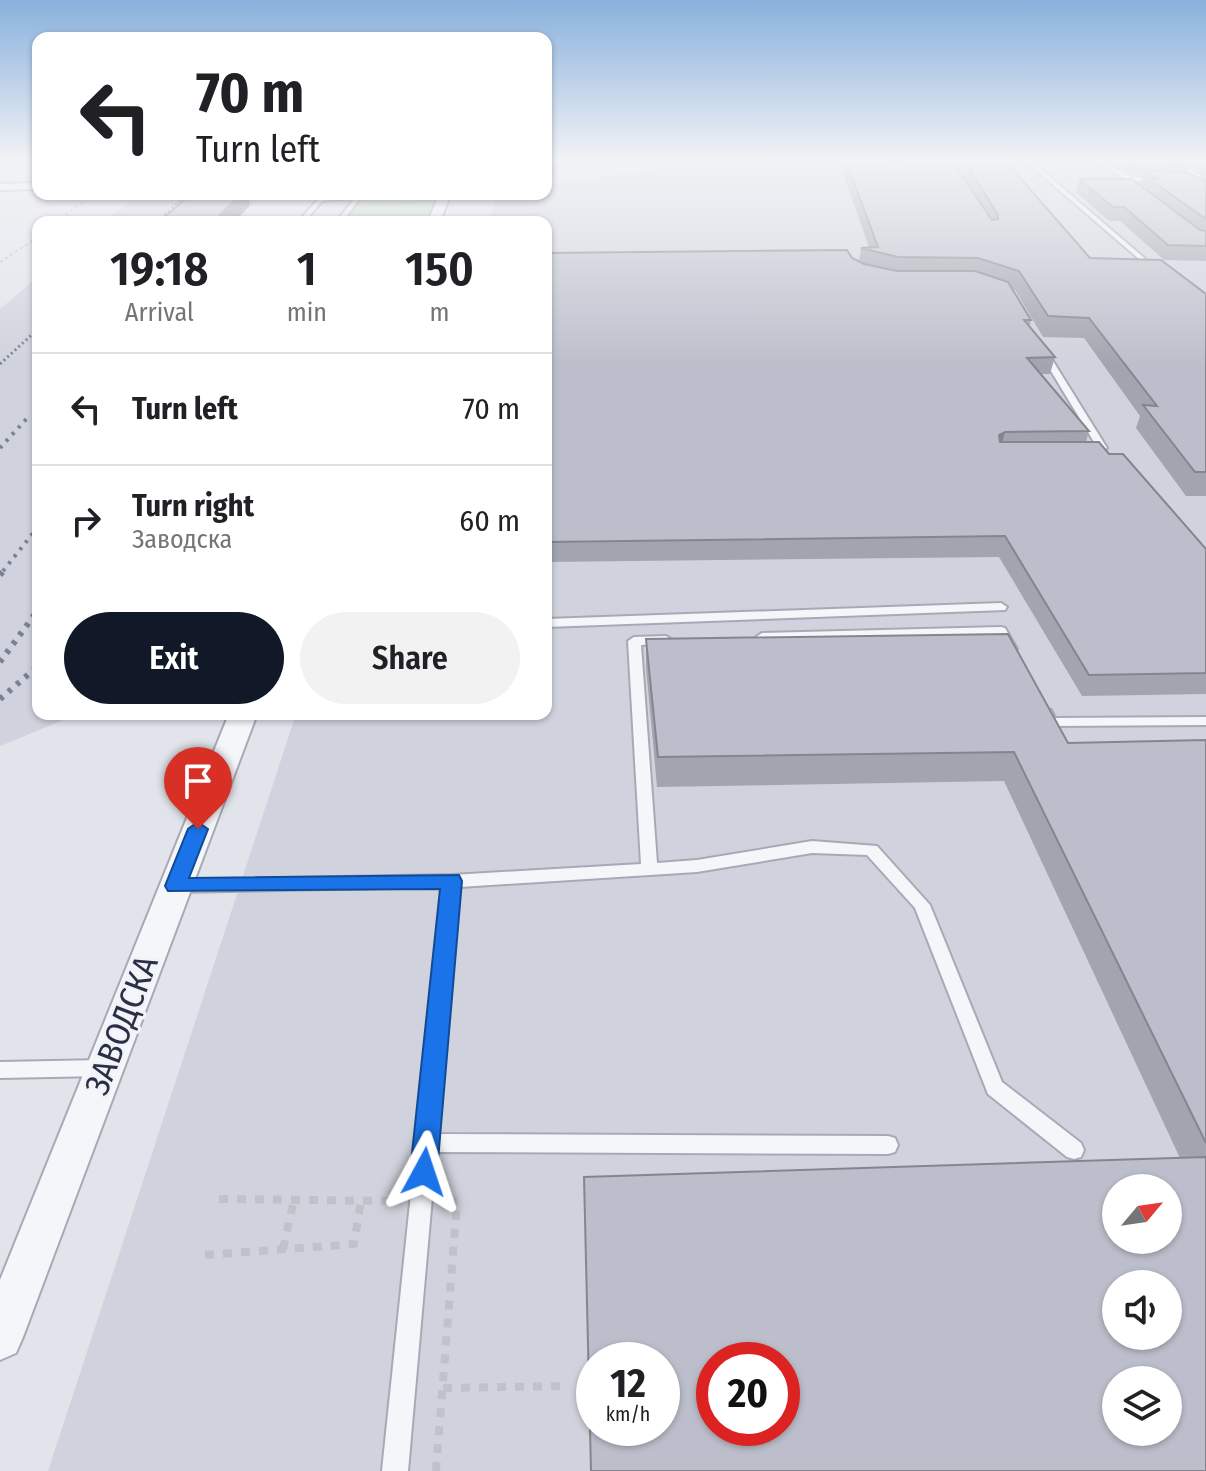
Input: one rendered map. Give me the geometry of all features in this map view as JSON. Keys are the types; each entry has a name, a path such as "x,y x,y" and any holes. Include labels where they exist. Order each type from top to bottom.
{"street":[{"name":"ЗАВОДСКА","path":"0,1337 241,720"}],"lane":[{"path":"1106,228 1161,275"},
{"path":"1041,347 1102,448 1093,455 1083,455"},
{"path":"552,623 1001,607"},
{"path":"746,638 1001,631 1015,657"},
{"path":"649,869 634,641 682,640"},
{"path":"1037,696 1051,722 1206,721"},
{"path":"176,886 452,881 697,866 812,847 871,850 922,905 995,1088 1074,1150"},
{"path":"395,1471 452,881"},
{"path":"0,1070 104,1068"},
{"path":"426,1143 888,1145"}],"path":[{"path":"0,262 32,241"},
{"path":"219,1199 457,1202 436,1471"},
{"path":"283,1249 294,1200"},
{"path":"205,1255 354,1244 361,1200"},
{"path":"443,1388 568,1386"}],"shaded area":[{"path":"552,228 1206,228 1206,1471 48,1471 294,720 552,720"},
{"path":"32,282 32,720 63,720 0,746 0,309"}],"building":[{"path":"871,228 1064,228 1090,258 1161,260 1206,294 1206,472 1195,472 1143,405 1157,406 1089,318 1048,316 1019,271 978,258 898,257 861,248 878,247"},
{"path":"1148,228 1197,228 1206,231 1206,246 1168,245"},
{"path":"847,250 852,258 864,264 897,271 975,271 1008,282 1031,320 1024,320 1055,357 1027,358 1089,431 1005,432 999,435 1000,442 1099,442 1109,454 1123,454 1206,549 1206,673 1089,675 1005,536 552,542 552,253"},
{"path":"1008,634 1068,743 1206,740 1206,1143 1014,752 658,757 646,639"},
{"path":"1206,1157 1206,1471 591,1471 590,1446 680,1446 680,1342 588,1342 584,1177"}],"railway":[{"path":"0,364 32,335"},
{"path":"0,448 30,415"},
{"path":"3,571 32,535"},
{"path":"0,575 5,569"},
{"path":"0,662 32,618"},
{"path":"0,699 32,671"}],"route":[{"path":"198,829 176,886 452,881 424,1172"}]}
